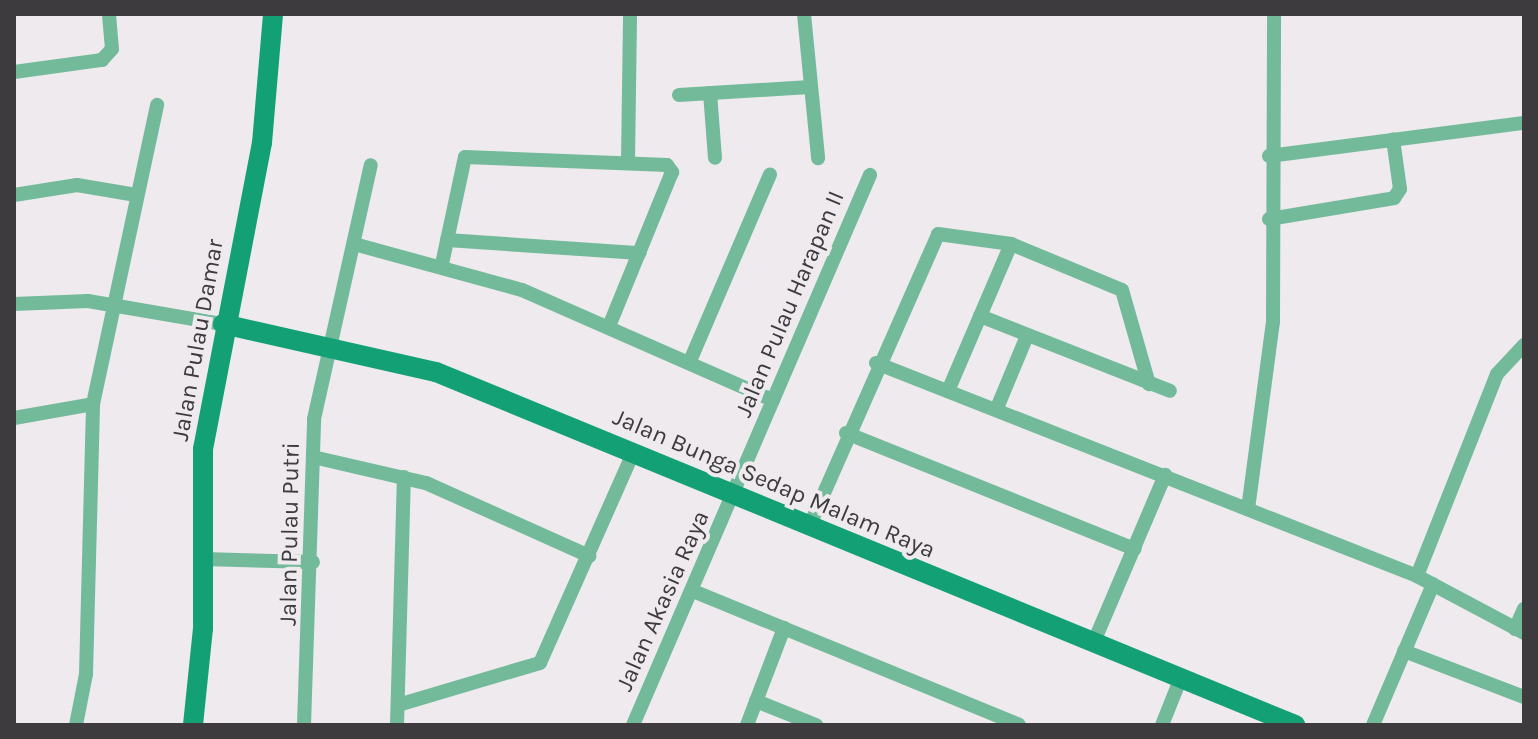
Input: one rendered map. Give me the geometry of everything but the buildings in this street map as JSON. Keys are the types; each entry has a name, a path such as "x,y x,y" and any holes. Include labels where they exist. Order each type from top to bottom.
{"street":[{"path":"14,72 102,60 112,49 109,14"},
{"name":"Jalan Pulau Damar","path":"193,725 203,559 203,449 223,324 260,154 273,14"},
{"path":"628,161 630,14"},
{"path":"804,14 818,158"},
{"path":"1248,509 1269,388 1269,156 1274,14"},
{"path":"679,95 810,87"},
{"path":"710,93 715,158"},
{"path":"76,725 86,674 93,404 157,105"},
{"path":"1269,156 1524,123"},
{"path":"1269,219 1394,198 1400,189 1393,139"},
{"path":"442,264 465,157 628,161 672,172 609,326"},
{"name":"Jalan Pulau Putri","path":"304,725 313,562 314,419 333,346 371,165"},
{"path":"690,361 770,174"},
{"name":"Jalan Pulau Harapan II","path":"733,495 870,175"},
{"path":"14,195 77,185 136,195"},
{"path":"809,527 876,363 938,234 1011,244 1122,290 1149,384"},
{"path":"447,240 640,253"},
{"path":"354,244 442,264 609,326 773,400"},
{"path":"948,391 1011,244"},
{"path":"14,304 56,298 112,304 223,324"},
{"path":"980,316 1170,391"},
{"name":"Jalan Bunga Sedap Malam Raya","path":"223,324 333,346 436,372 1295,725"},
{"path":"997,408 1027,336"},
{"path":"1417,576 1497,374 1524,345"},
{"path":"876,363 997,408 1417,576 1520,631 1524,609"},
{"path":"14,418 93,404"},
{"path":"846,433 1135,549"},
{"path":"398,705 540,663 633,453"},
{"path":"313,457 404,477 589,556"},
{"path":"1093,644 1165,475"},
{"path":"397,725 404,477"},
{"name":"Jalan Akasia Raya","path":"633,725 733,495"},
{"path":"203,559 313,562"},
{"path":"1373,725 1433,584"},
{"path":"693,591 784,628 985,719 1019,725"},
{"path":"747,725 784,628"},
{"path":"1404,651 1524,697"},
{"path":"1162,725 1180,680"},
{"path":"756,701 816,725"}]}
